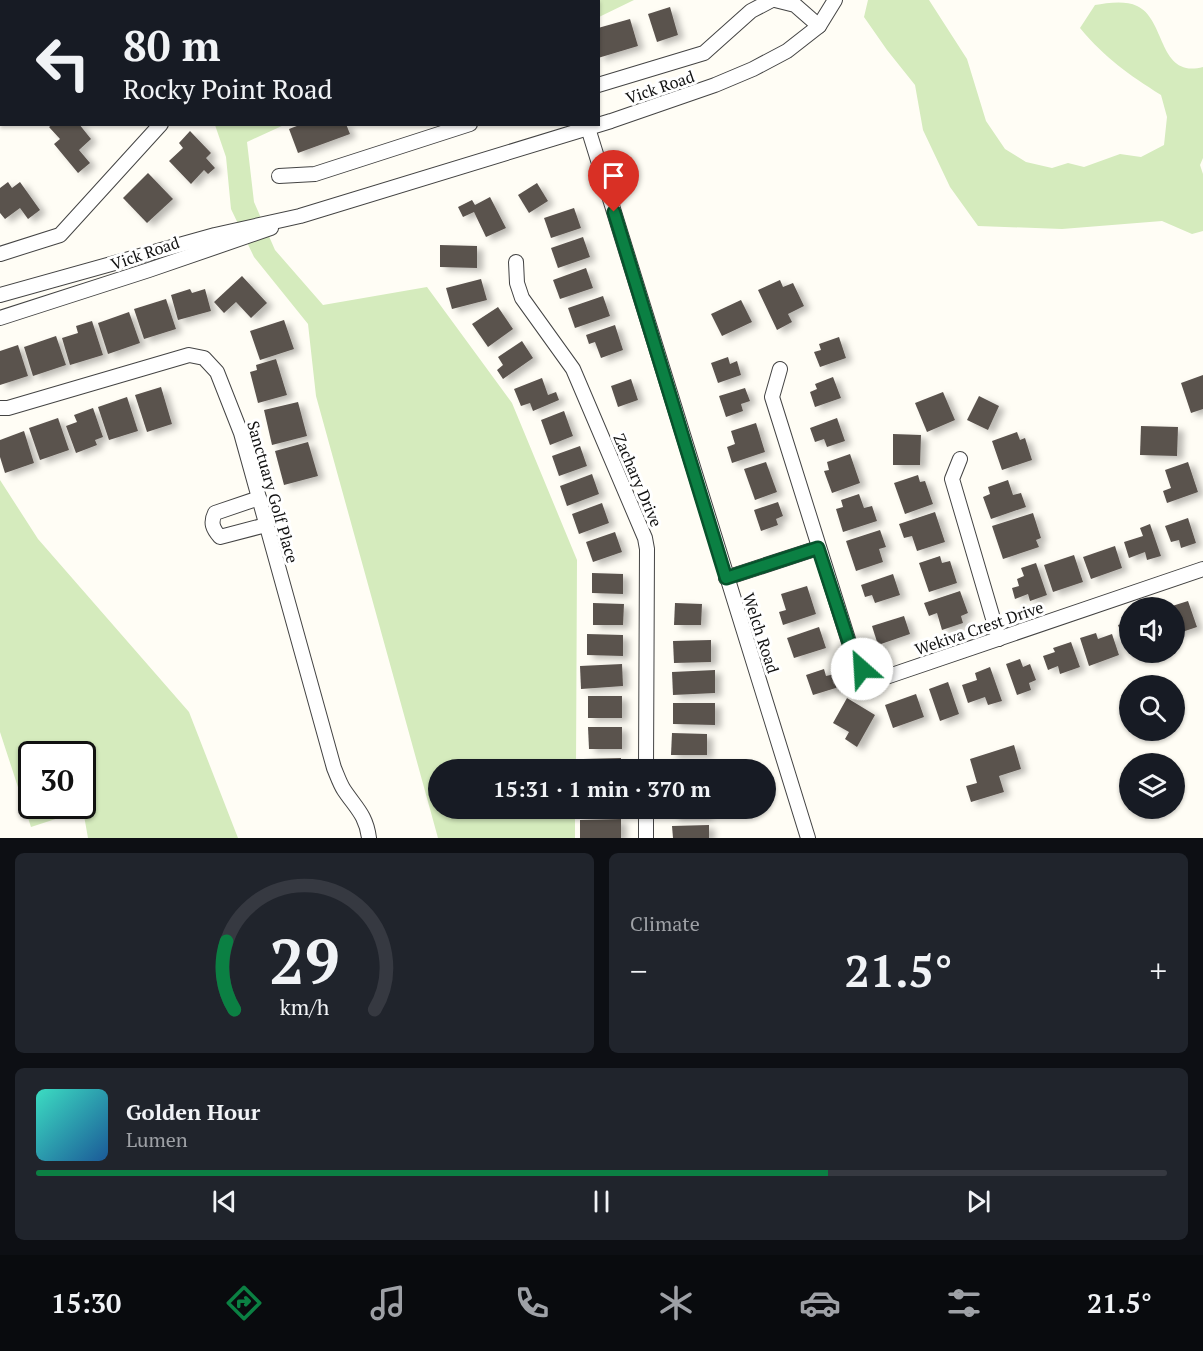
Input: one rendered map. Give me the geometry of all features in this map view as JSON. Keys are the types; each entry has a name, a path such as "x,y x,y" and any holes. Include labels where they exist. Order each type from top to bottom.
{"street":[{"path":"600,85 704,53 751,11 773,0 795,5 819,26"},
{"name":"Vick Road","path":"600,124 715,85 753,69 787,51 819,26 835,0"},
{"path":"0,254 60,236 159,126"},
{"path":"279,176 315,174 464,126"},
{"name":"Vick Road","path":"0,295 215,235 300,216 594,126"},
{"name":"Welch Road","path":"588,128 808,838"},
{"name":"Vick Road","path":"0,318 255,235 300,216"},
{"name":"Zachary Drive","path":"516,262 517,283 522,298 573,369 645,538 647,549 646,759"},
{"name":"Sanctuary Golf Place","path":"0,408 8,408 189,355 204,358 217,372 241,433 334,768 343,789 360,809 368,825 369,838"},
{"name":"Wekiva Crest Drive","path":"780,369 772,397 853,655 862,669 872,676 886,677 1203,569"},
{"path":"960,459 952,479 999,639"},
{"path":"259,498 215,513 212,520 214,531 220,537 266,525"},
{"path":"726,578 818,548"},
{"path":"645,838 646,819"}],"green space":[{"path":"600,0 634,0 600,17"},
{"path":"868,0 929,0 967,59 986,121 1005,149 1026,162 1052,168 1068,163 1084,167 1120,154 1141,157 1164,145 1167,117 1161,95 1118,65 1080,28 1095,5 1122,3 1137,6 1146,13 1170,56 1178,64 1188,68 1203,67 1203,158 1200,165 1203,174 1203,231 1192,234 1162,221 1062,229 978,226 950,187 923,130 915,85 864,17"},
{"path":"215,126 282,126 247,142 254,202 275,250 323,305 427,287 512,403 577,560 576,759 428,759 428,802 316,396 308,324 254,257 231,209 226,157"},
{"path":"0,480 38,539 189,712 238,838 88,838 85,819 96,819 96,741 18,741 18,787 0,732"},
{"path":"28,819 55,819 31,827"},
{"path":"433,819 575,819 575,838 438,838"}],"building":[{"path":"670,7 678,35 657,42 648,14"},
{"path":"630,19 638,46 600,57 600,27"},
{"path":"81,126 91,139 79,150 90,163 78,173 54,144 60,139 49,127"},
{"path":"297,126 347,126 350,134 298,153 289,129"},
{"path":"190,131 211,153 206,158 215,168 208,174 204,170 191,184 169,161 183,148 179,143"},
{"path":"148,173 173,199 147,223 123,198"},
{"path":"8,182 12,188 20,182 40,210 28,219 20,208 5,219 0,213 0,188"},
{"path":"537,183 548,201 529,213 518,195"},
{"path":"490,197 506,228 486,237 474,212 463,217 458,207 472,200 475,205"},
{"path":"574,208 581,228 551,238 544,218"},
{"path":"583,237 590,257 558,268 551,248"},
{"path":"440,245 477,246 477,268 440,267"},
{"path":"586,268 593,288 560,299 553,280"},
{"path":"242,276 267,303 251,318 236,302 224,313 214,302"},
{"path":"481,279 487,300 452,309 446,288"},
{"path":"780,280 783,287 793,283 804,306 788,314 792,322 777,330 758,290"},
{"path":"190,289 192,293 205,289 211,311 178,320 171,295"},
{"path":"603,296 610,316 575,328 568,308"},
{"path":"166,299 176,329 144,339 134,309"},
{"path":"741,300 752,322 722,336 711,314"},
{"path":"498,307 513,329 488,347 472,324"},
{"path":"129,312 140,343 108,354 98,323"},
{"path":"284,320 294,349 260,360 250,331"},
{"path":"92,321 103,355 70,365 62,338 78,333 76,326"},
{"path":"615,325 623,350 601,358 595,342 589,344 586,335"},
{"path":"56,336 66,365 33,376 24,347"},
{"path":"839,337 846,358 820,367 814,352 821,350 819,344"},
{"path":"522,341 533,358 503,379 497,370 503,365 498,357"},
{"path":"18,345 28,376 0,385 0,351"},
{"path":"728,357 730,364 737,361 741,375 718,383 711,363"},
{"path":"276,359 287,395 258,403 250,372 257,370 256,365"},
{"path":"1203,375 1203,409 1191,413 1181,383"},
{"path":"833,377 841,398 815,407 810,392 817,389 815,384"},
{"path":"542,378 548,395 556,392 559,400 533,411 530,403 521,406 514,389"},
{"path":"631,379 638,400 618,407 611,386"},
{"path":"161,387 172,424 147,432 135,395"},
{"path":"745,388 750,401 741,404 743,411 726,417 719,396"},
{"path":"943,392 955,420 927,432 915,403"},
{"path":"979,396 999,406 988,430 967,420"},
{"path":"127,397 138,431 109,440 98,407"},
{"path":"298,402 307,436 272,445 264,410"},
{"path":"93,408 103,437 95,440 97,445 76,453 66,426 77,422 74,415"},
{"path":"564,411 573,436 550,445 541,420"},
{"path":"58,418 69,450 40,460 29,428"},
{"path":"837,418 845,441 827,447 824,439 815,442 810,428"},
{"path":"756,423 765,452 732,463 727,447 735,444 731,431"},
{"path":"1141,426 1178,427 1177,456 1140,455"},
{"path":"24,431 34,463 5,473 0,457 0,440"},
{"path":"1017,432 1020,440 1025,438 1032,460 1002,470 992,441"},
{"path":"893,434 921,435 920,465 893,465"},
{"path":"308,442 318,476 284,485 275,451"},
{"path":"580,446 587,466 559,476 552,456"},
{"path":"850,454 860,483 832,493 824,471 829,470 827,462"},
{"path":"766,462 777,492 755,500 744,469"},
{"path":"1188,462 1198,492 1167,503 1163,491 1171,488 1165,470"},
{"path":"592,474 599,494 567,506 560,486"},
{"path":"918,475 920,482 925,481 933,504 905,514 894,483"},
{"path":"1008,480 1013,495 1021,493 1026,507 991,519 983,497 990,494 988,487"},
{"path":"859,494 864,508 872,506 877,521 843,532 836,509 843,507 841,500"},
{"path":"778,502 783,516 776,519 778,525 761,531 754,510"},
{"path":"602,503 609,523 579,534 572,514"},
{"path":"935,512 945,542 917,551 912,536 904,538 899,524"},
{"path":"1033,513 1041,538 1036,540 1039,547 1003,559 992,526"},
{"path":"1188,518 1196,543 1181,548 1179,540 1171,542 1165,526"},
{"path":"1150,524 1161,556 1147,560 1145,552 1129,558 1124,542 1143,536 1140,528"},
{"path":"880,530 886,547 879,549 883,562 856,571 846,541"},
{"path":"615,532 622,552 593,562 586,542"},
{"path":"1115,546 1122,568 1091,579 1083,557"},
{"path":"1074,555 1083,582 1053,592 1044,565"},
{"path":"940,556 942,563 950,561 957,583 929,592 919,563"},
{"path":"1036,563 1047,595 1030,601 1028,594 1015,599 1012,588 1019,586 1017,579 1024,576 1021,568"},
{"path":"592,573 623,574 623,594 592,593"},
{"path":"893,574 900,595 875,603 872,595 865,597 861,585"},
{"path":"807,586 816,614 783,625 779,612 786,610 781,594"},
{"path":"960,591 968,613 961,616 963,623 942,630 937,613 929,616 924,603"},
{"path":"1188,601 1197,627 1185,631 1185,602"},
{"path":"593,603 624,604 623,625 593,625"},
{"path":"675,603 702,604 701,625 674,625"},
{"path":"904,616 910,634 878,645 872,626"},
{"path":"819,627 826,648 794,658 787,638"},
{"path":"1096,633 1098,639 1112,634 1119,655 1089,666 1080,638"},
{"path":"587,634 623,635 623,656 587,655"},
{"path":"711,640 711,662 674,663 673,641"},
{"path":"1071,642 1080,667 1060,674 1058,666 1048,670 1043,656 1055,652 1053,648"},
{"path":"1020,659 1023,667 1030,664 1036,680 1029,683 1031,690 1017,695 1006,664"},
{"path":"622,664 623,686 581,689 580,666"},
{"path":"990,667 1002,701 988,705 985,697 968,703 962,685 977,680 975,673"},
{"path":"824,669 826,676 835,674 839,687 813,695 806,675"},
{"path":"715,670 715,693 673,695 672,672"},
{"path":"948,682 959,714 940,721 929,689"},
{"path":"916,694 924,717 893,728 885,705"},
{"path":"588,696 622,696 622,718 588,718"},
{"path":"847,698 875,715 857,747 845,739 849,732 833,723"},
{"path":"673,703 715,703 715,725 673,724"},
{"path":"588,727 622,727 622,749 589,749"},
{"path":"672,733 707,734 707,755 671,755"},
{"path":"1014,745 1021,769 999,776 1004,792 971,802 966,786 977,783 970,759"},
{"path":"621,819 621,838 580,838 580,820"},
{"path":"709,825 709,838 673,838 672,826"}],"route":[{"path":"614,212 726,578 818,548 853,655 862,669"}]}
